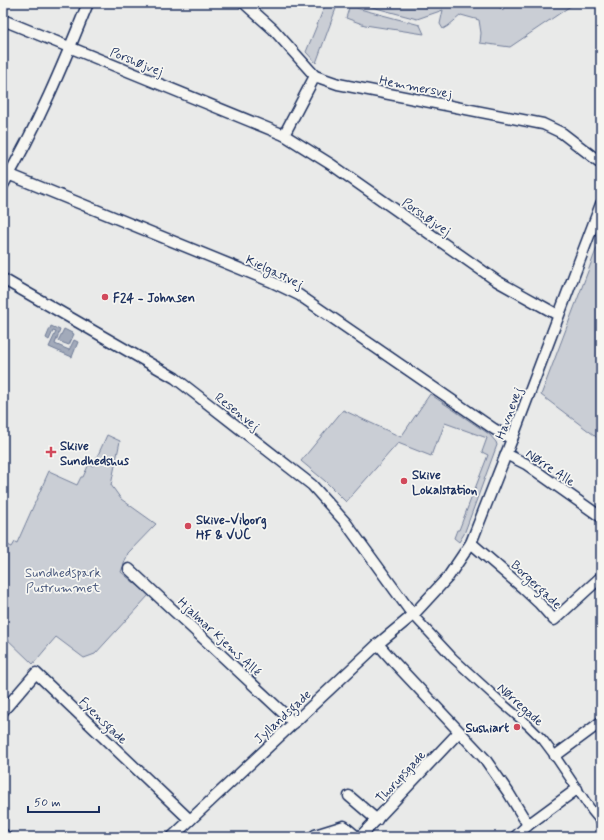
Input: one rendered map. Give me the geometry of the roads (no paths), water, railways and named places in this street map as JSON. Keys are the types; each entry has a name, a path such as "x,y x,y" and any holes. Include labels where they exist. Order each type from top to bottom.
{"street":[{"path":"3,185 6,173 38,119 70,48 88,3"},
{"name":"Hemmersvej","path":"244,3 273,29 315,76 338,84 544,124 562,133 601,163"},
{"name":"Porshøjvej","path":"3,20 284,135 332,165 497,281 558,315"},
{"path":"284,135 315,76"},
{"name":"Kielgastvej","path":"6,173 270,281 299,295 494,429 512,439"},
{"name":"Havnevej","path":"412,615 448,577 471,543 601,204"},
{"name":"Resenvej","path":"3,279 174,378 312,485 346,523 412,615"},
{"name":"Nørre Alle","path":"506,454 526,464 601,517"},
{"name":"Borgergade","path":"471,543 523,588 554,620 601,577"},
{"name":"Hjalmar Kjems Allé","path":"129,569 294,723"},
{"name":"Jyllandsgade","path":"172,837 378,644 412,615"},
{"name":"Nørregade","path":"412,615 453,658 543,740 601,822"},
{"path":"378,644 485,759 508,792 528,825"},
{"name":"Fyensgade","path":"3,711 36,673 190,820"},
{"path":"555,756 601,722"},
{"name":"Thorupsgade","path":"360,837 460,732"},
{"path":"515,837 528,825 577,789"},
{"path":"349,796 376,820"},
{"path":"313,837 315,835 344,826 357,837"},
{"path":"3,834 6,837"}],"water":[{"path":"51,326 60,330 55,344 69,350 74,340 78,342 72,357 49,347 56,332 53,331 49,340 46,338"},
{"path":"64,329 74,334 69,345 58,341"}],"place":[{"name":"F24 - Johnsen","path":"105,297"},
{"name":"Skive Sundhedshus","path":"51,452"},
{"name":"Skive Lokalstation","path":"404,481"},
{"name":"Skive-Viborg HF & VUC","path":"188,526"},
{"name":"Sushiart","path":"517,727"}],"park label":[{"name":"Sundhedspark Pustrummet","path":"63,580"}]}
